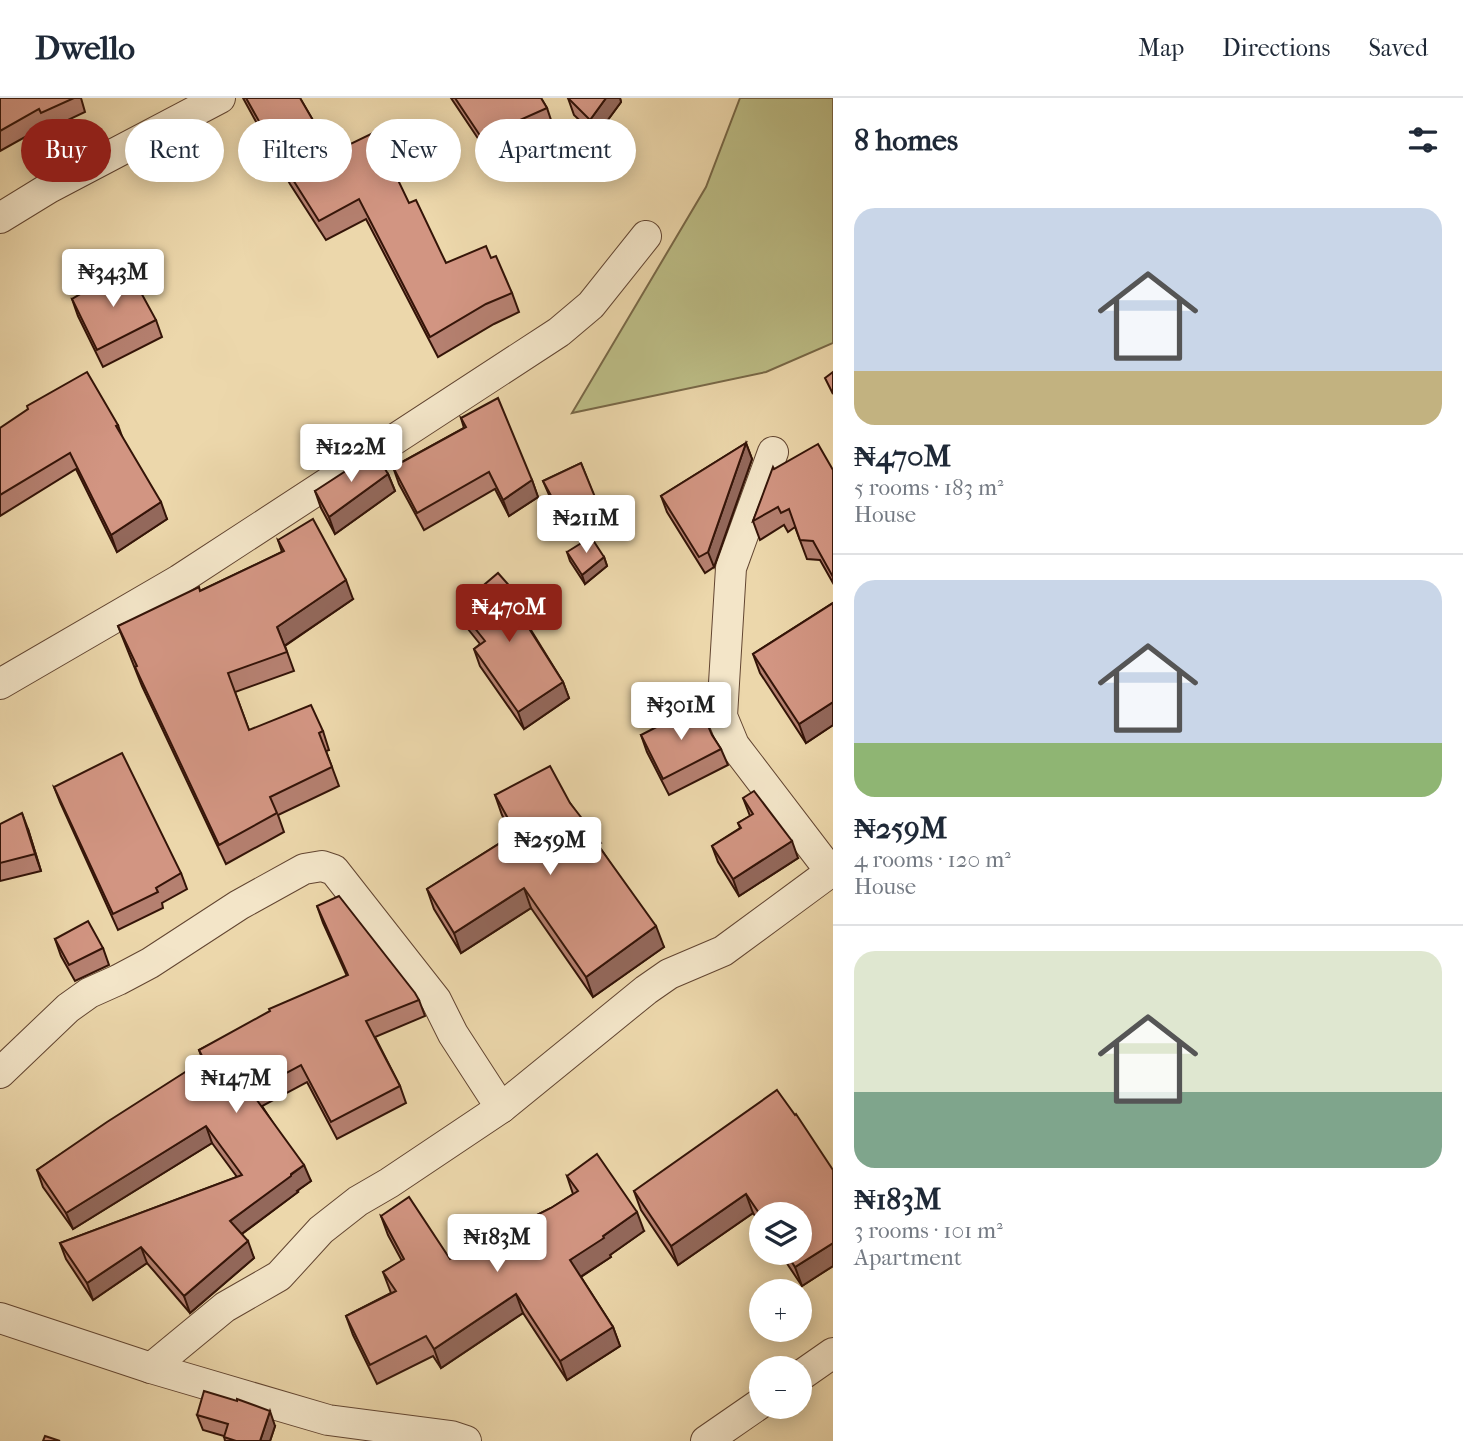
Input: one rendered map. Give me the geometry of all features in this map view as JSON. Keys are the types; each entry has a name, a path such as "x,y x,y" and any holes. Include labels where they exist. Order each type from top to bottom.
{"street":[{"path":"0,218 49,188 220,98"},
{"path":"0,684 179,580 559,332 591,304 646,236"},
{"path":"150,1368 225,1307 279,1276 321,1230 358,1201 500,1108 646,990 669,974 723,951 832,871 734,746 722,716 731,568 773,452"},
{"path":"0,1073 68,1009 89,993 150,963 239,905 304,869 323,866 334,870 436,1000 453,1034 500,1108"},
{"path":"0,1318 325,1431 450,1436 466,1441"},
{"path":"812,1368 833,1353"},
{"path":"706,1441 749,1411"}],"green space":[{"path":"740,98 833,98 833,343 766,372 572,413 706,187"}],"building":[{"path":"0,98 74,98 41,113 39,109 0,131"},
{"path":"246,98 300,98 312,119 258,119"},
{"path":"455,98 541,98 547,108 522,119 475,119 475,128"},
{"path":"568,98 606,98 589,119"},
{"path":"366,136 366,182 399,182 409,203 416,200 446,263 486,246 491,258 496,256 512,293 486,304 430,337 359,199 319,221 294,182 352,182 352,143"},
{"path":"127,267 156,320 97,350 72,299"},
{"path":"87,372 161,502 111,535 70,453 0,495 0,428 28,409 27,406"},
{"path":"833,372 833,394 825,378"},
{"path":"498,398 532,480 503,500 489,472 417,513 393,467 466,427 461,418"},
{"path":"746,443 708,552 699,557 661,496"},
{"path":"818,444 833,470 833,577 813,541 800,540 789,509 781,513 778,507 753,521 773,467 774,469"},
{"path":"375,452 388,474 329,517 315,491"},
{"path":"581,463 595,497 561,514 543,481"},
{"path":"313,519 346,580 277,627 287,652 228,673 249,730 311,705 323,731 319,733 332,767 270,797 277,813 219,845 118,626 199,587 200,591 284,551 278,540"},
{"path":"591,537 604,557 582,575 567,552"},
{"path":"498,573 524,602 516,608 563,682 518,712 474,649 485,641 458,607"},
{"path":"833,603 833,702 799,724 753,654"},
{"path":"699,705 721,749 663,779 641,735"},
{"path":"122,753 181,873 156,888 158,892 113,914 54,787"},
{"path":"550,766 570,803 601,843 598,845 656,926 586,977 524,888 454,933 427,889 516,833 495,795"},
{"path":"754,791 792,841 733,879 712,846 741,828 738,823 753,814 743,798"},
{"path":"22,813 35,854 0,863 0,824"},
{"path":"339,896 419,1000 366,1021 400,1086 331,1122 301,1065 251,1092 304,1165 230,1221 248,1241 184,1296 141,1247 87,1283 60,1243 242,1175 206,1126 66,1213 37,1170 204,1060 199,1050 270,1011 269,1009 348,975 317,906"},
{"path":"88,921 103,948 69,965 55,939"},
{"path":"777,1090 833,1170 833,1243 812,1256 812,1202 751,1202 746,1194 671,1246 634,1191"},
{"path":"597,1154 637,1212 570,1260 613,1327 560,1361 516,1294 434,1349 426,1336 370,1365 346,1316 396,1291 383,1272 404,1259 381,1216 409,1197 450,1259 551,1208 578,1191 567,1176"},
{"path":"204,1391 270,1411 260,1441 236,1441 224,1437 228,1424 197,1415"},
{"path":"45,1436 60,1441 43,1441"}]}
